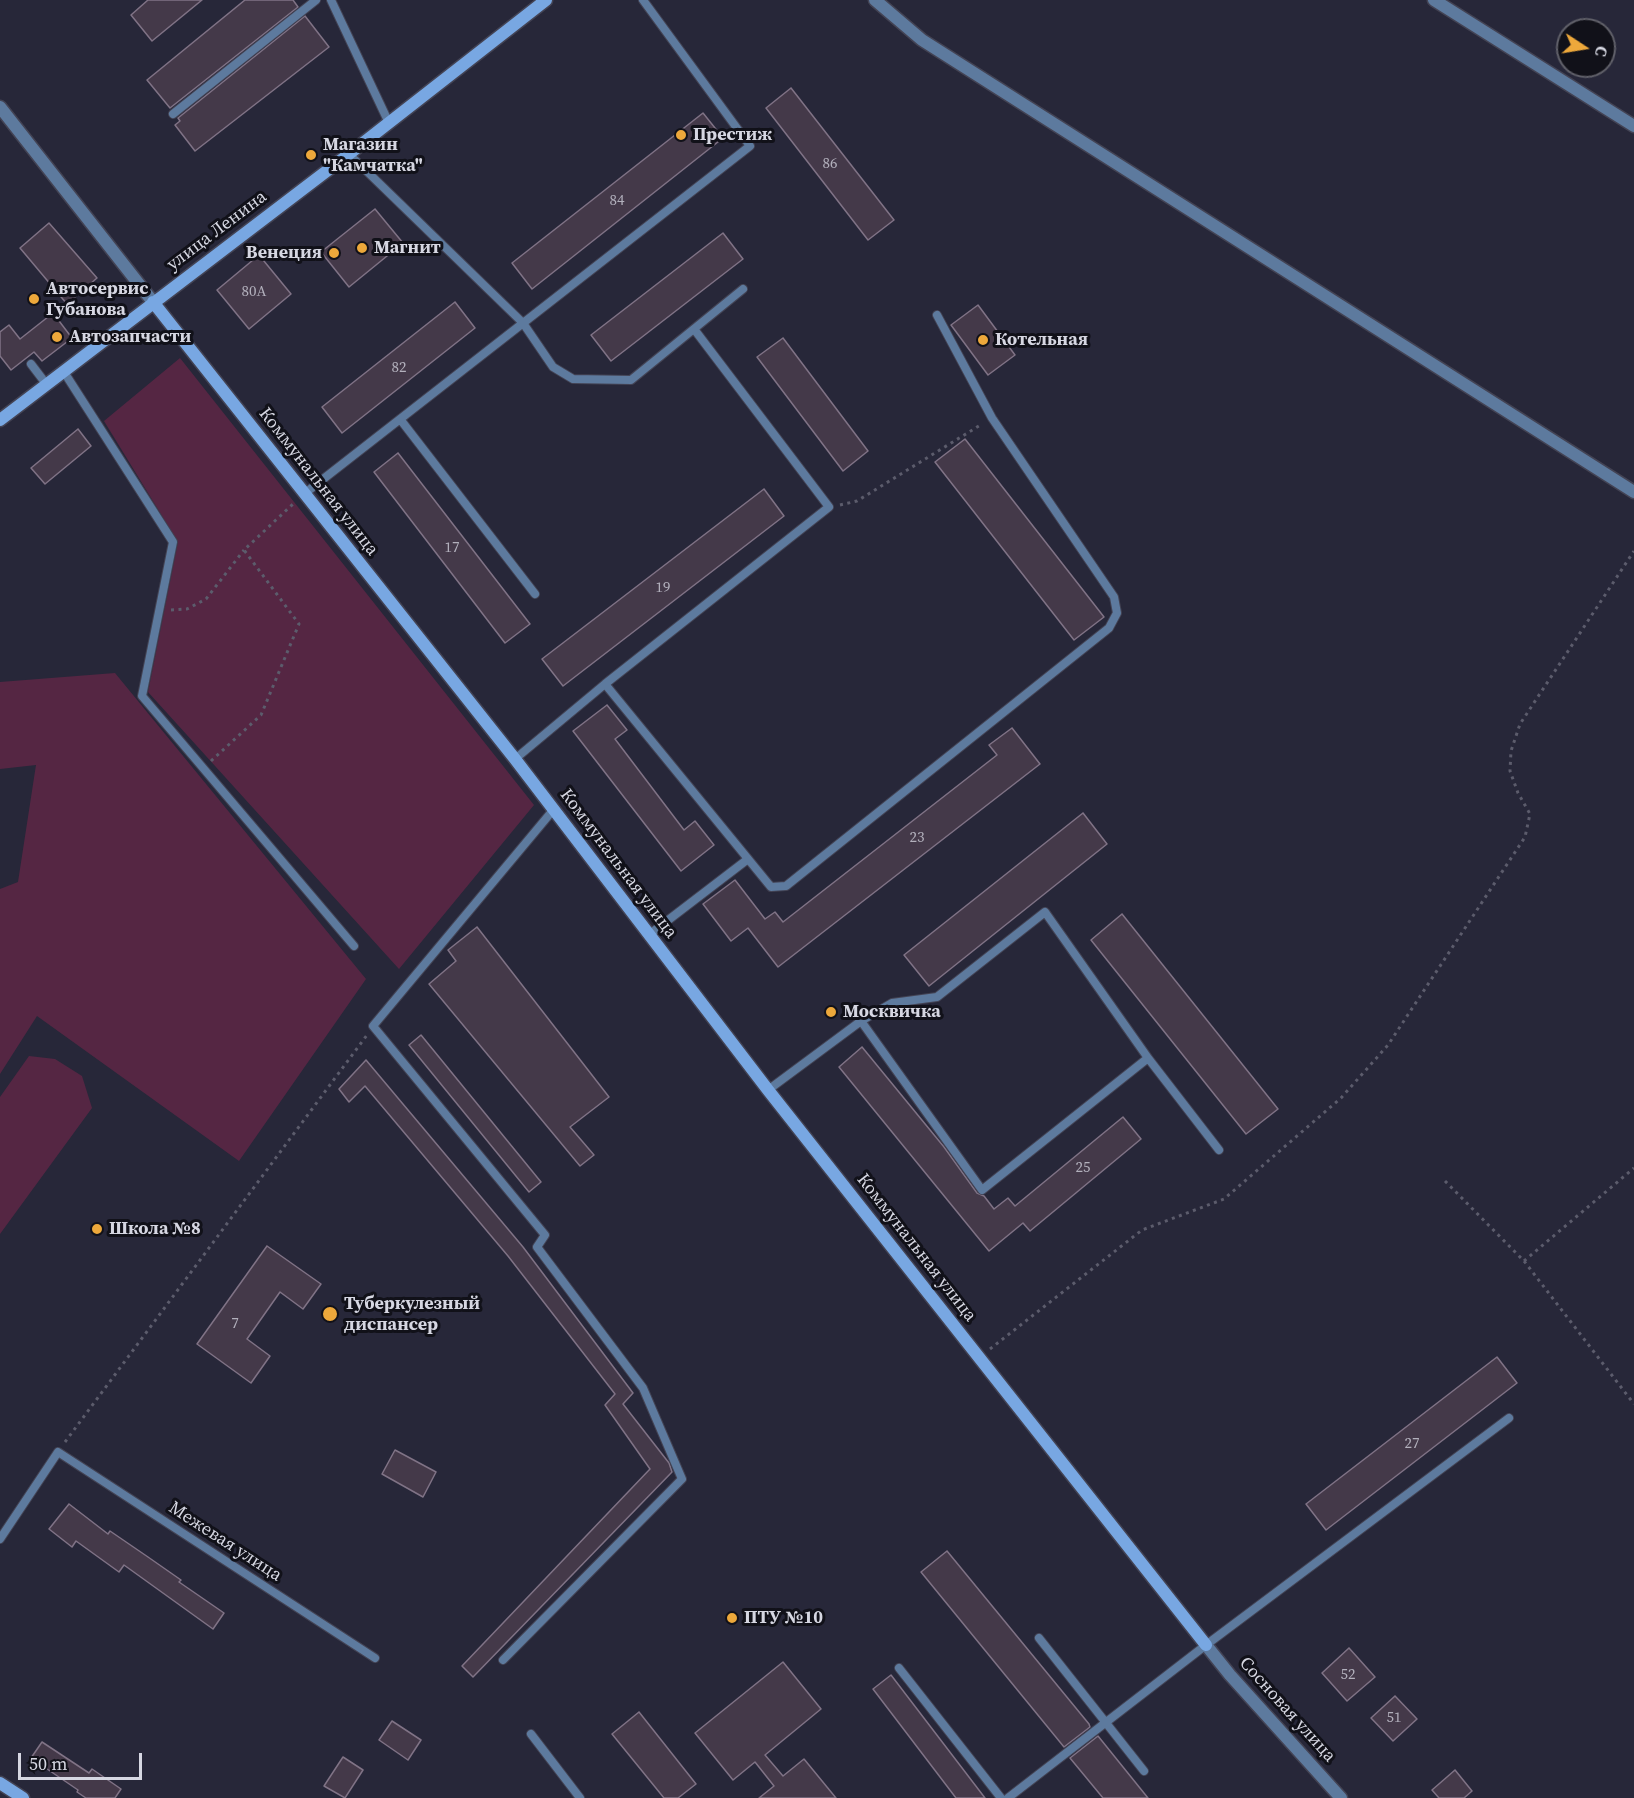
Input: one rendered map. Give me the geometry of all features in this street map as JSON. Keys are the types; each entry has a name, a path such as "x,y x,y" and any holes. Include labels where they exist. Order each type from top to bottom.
{"street":[{"name":"улица Ленина","path":"0,420 456,72 546,0"},
{"path":"875,0 922,40 1634,492"},
{"path":"1434,0 1634,126"},
{"name":"Коммунальная улица","path":"0,107 303,494 515,759 768,1090 1206,1645"},
{"name":"Сосновая улица","path":"1206,1645 1230,1675 1341,1798"},
{"path":"0,1783 22,1798"}],"lane":[{"path":"173,114 316,0"},
{"path":"331,0 389,123"},
{"path":"303,494 750,146 643,0"},
{"path":"349,154 523,323 553,367 573,379 631,380 743,289"},
{"path":"605,684 771,887 786,886 1109,628 1117,613 1114,597 992,418 938,315"},
{"path":"515,759 605,684 829,507 694,329"},
{"path":"31,364 47,385"},
{"path":"64,372 173,542 142,696 354,946"},
{"path":"400,419 535,594"},
{"path":"503,1660 682,1479 643,1388 537,1247 544,1235 373,1026 554,809"},
{"path":"650,934 748,859"},
{"path":"768,1090 861,1021 892,1003 937,997 1045,912 1148,1058 1219,1150"},
{"path":"861,1021 982,1190 1148,1058"},
{"path":"1008,1798 1206,1645 1509,1418"},
{"path":"0,1539 58,1452"},
{"name":"Межевая улица","path":"58,1452 375,1658"},
{"path":"1039,1638 1144,1771"},
{"path":"899,1668 1001,1798"},
{"path":"531,1734 580,1798"}],"path":[{"path":"829,507 857,501 992,418"},
{"path":"159,611 187,609 206,598 244,550 303,494"},
{"path":"203,768 261,715 298,624 244,550"},
{"path":"979,1358 1143,1230 1224,1199 1341,1098 1388,1045 1525,837 1530,814 1518,793 1510,771 1511,751 1520,724 1634,551"},
{"path":"58,1452 373,1026"},
{"path":"1524,1261 1634,1168"},
{"path":"1445,1181 1524,1261 1634,1404"}],"shaded area":[{"path":"180,358 534,805 399,969 148,692 178,542 104,421"},
{"path":"115,673 366,979 239,1161 37,1016 0,1074 0,889 18,882 36,765 0,769 0,682"},
{"path":"29,1056 55,1059 82,1076 92,1108 0,1234 0,1097"}],"building":[{"path":"148,0 202,0 152,41 131,15"},
{"path":"245,0 293,0 298,7 170,108 147,80"},
{"path":"305,16 329,47 195,151 175,125 180,121 178,118"},
{"path":"791,88 894,220 868,240 766,108"},
{"path":"703,113 723,138 532,289 512,263"},
{"name":"Магнит","path":"375,209 403,243 349,287 321,252"},
{"path":"49,223 97,278 67,304 20,248"},
{"path":"723,233 743,259 611,361 591,335"},
{"path":"259,255 291,294 249,329 217,290"},
{"path":"455,302 475,328 342,433 322,407"},
{"name":"Котельная","path":"978,305 1015,355 988,375 951,325"},
{"path":"53,313 72,338 42,361 34,352 11,370 0,356 0,332 9,325 20,339"},
{"path":"783,338 868,451 843,471 757,357"},
{"path":"78,429 91,446 45,484 31,468"},
{"path":"965,439 1104,617 1074,640 935,462"},
{"path":"398,453 530,624 505,643 374,472"},
{"path":"764,489 784,516 563,686 542,659"},
{"path":"607,705 627,730 615,739 684,830 695,821 714,845 681,871 573,731"},
{"path":"1012,728 1040,764 778,967 748,928 731,941 703,904 735,880 765,919 775,912 783,922 997,755 989,745"},
{"path":"1083,813 1107,844 929,986 904,955"},
{"path":"1122,914 1278,1109 1246,1134 1091,940"},
{"path":"477,927 609,1097 570,1127 594,1155 580,1166 429,984 456,961 448,950"},
{"path":"421,1035 541,1182 529,1192 409,1045"},
{"path":"862,1047 944,1147 977,1193 984,1196 994,1209 1008,1198 1015,1206 1123,1117 1141,1139 1030,1231 1023,1223 989,1251 839,1067"},
{"path":"366,1060 523,1247 633,1393 623,1404 669,1463 672,1472 473,1677 462,1666 650,1469 605,1405 615,1394 508,1256 365,1086 349,1102 339,1089"},
{"path":"267,1246 321,1284 303,1309 280,1292 247,1339 270,1356 251,1383 197,1344"},
{"path":"1497,1357 1517,1383 1326,1530 1306,1504"},
{"path":"395,1450 436,1472 423,1497 382,1474"},
{"path":"69,1504 108,1534 110,1531 181,1580 179,1582 224,1613 213,1629 124,1565 119,1572 76,1541 72,1547 49,1529"},
{"path":"947,1551 1089,1724 1090,1727 1064,1747 921,1572"},
{"path":"1349,1648 1375,1677 1347,1701 1322,1673"},
{"path":"783,1662 821,1709 765,1755 783,1776 804,1759 836,1798 759,1798 774,1786 755,1762 733,1780 695,1733"},
{"path":"891,1675 985,1798 956,1798 873,1689"},
{"path":"1395,1696 1417,1719 1393,1741 1371,1718"},
{"path":"639,1712 696,1784 678,1798 664,1798 612,1734"},
{"path":"392,1721 421,1740 408,1760 379,1740"},
{"path":"1098,1736 1148,1798 1103,1798 1070,1758"},
{"path":"42,1742 89,1773 92,1769 121,1789 115,1798 86,1798 31,1758"},
{"path":"343,1757 363,1770 345,1798 324,1786"},
{"path":"1455,1770 1472,1791 1464,1798 1439,1798 1432,1790"}],"place":[{"name":"Престиж","path":"681,135"},
{"name":"Магазин \"Камчатка\"","path":"311,155"},
{"name":"Магнит","path":"362,248"},
{"name":"Венеция","path":"334,253"},
{"name":"Автосервис Губанова","path":"34,299"},
{"name":"Автозапчасти","path":"57,337"},
{"name":"Котельная","path":"983,340"},
{"name":"Москвичка","path":"831,1012"},
{"name":"Школа №8","path":"97,1229"},
{"name":"Туберкулезный диспансер","path":"330,1314"},
{"name":"ПТУ №10","path":"732,1618"}]}
